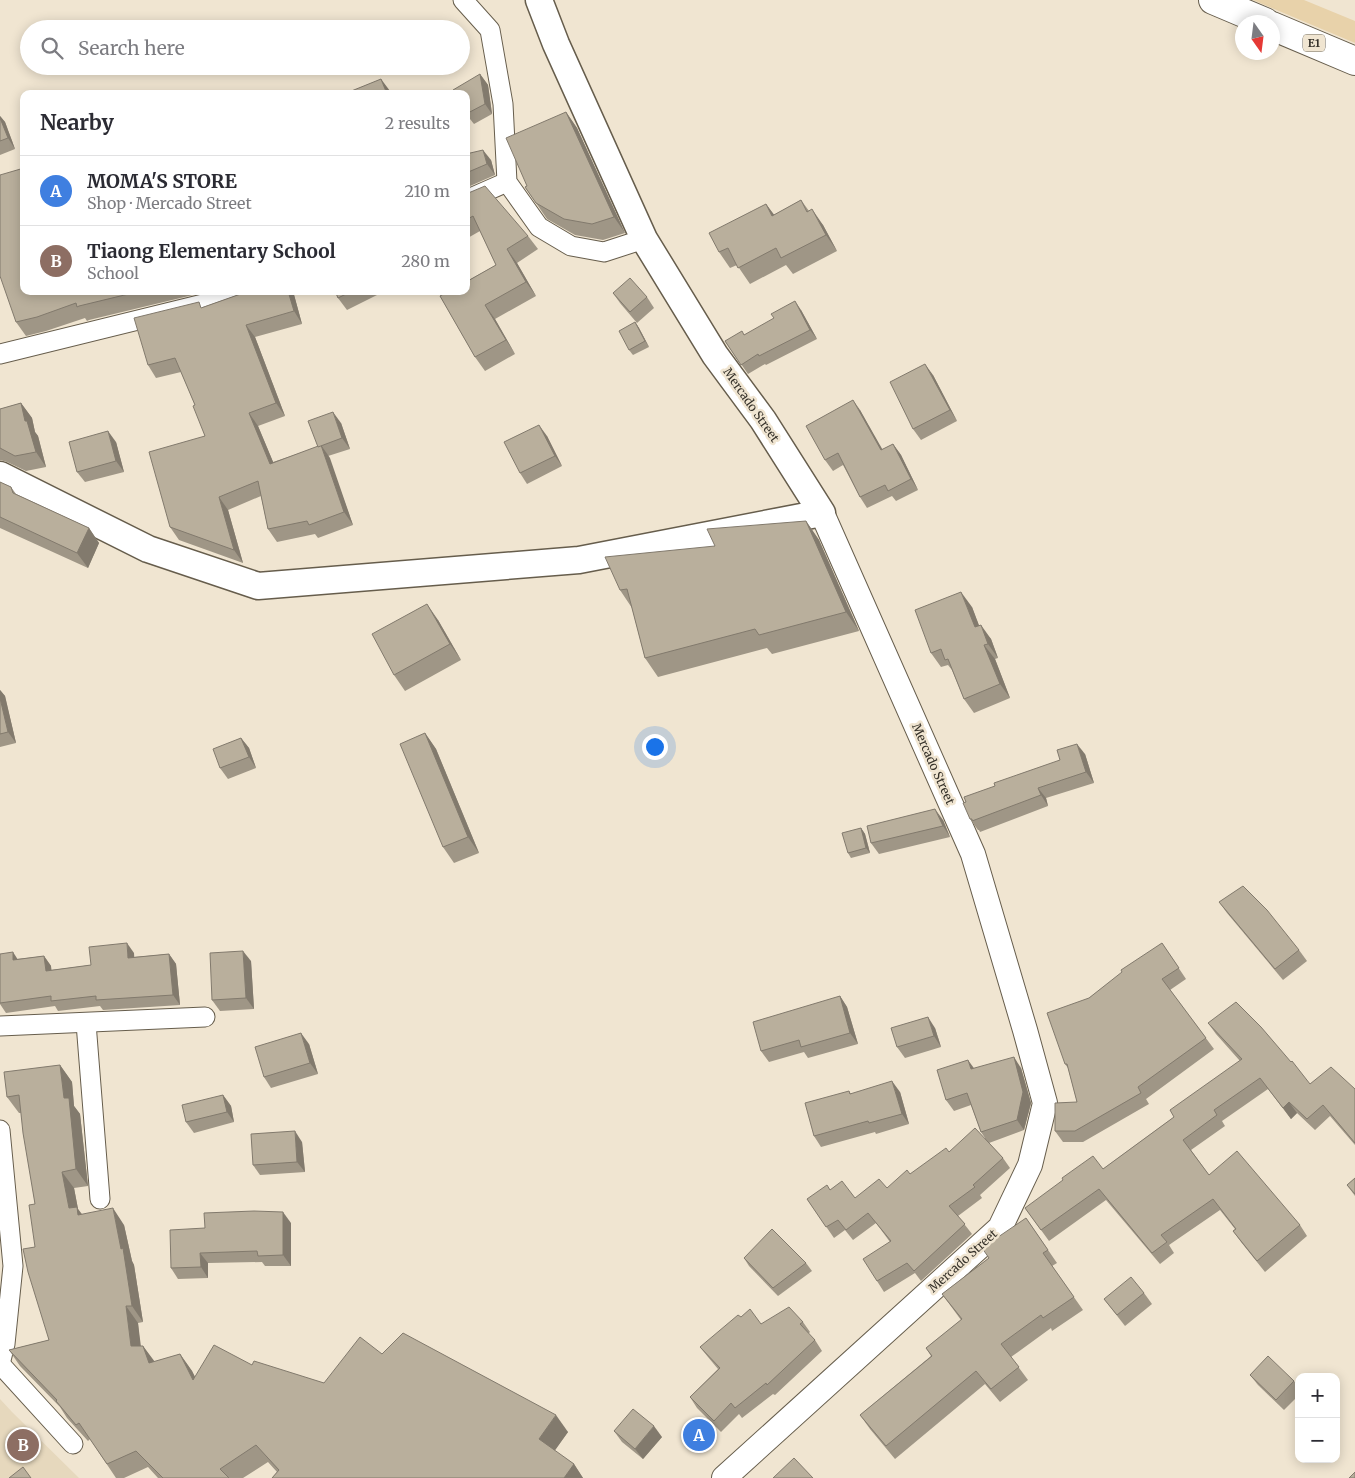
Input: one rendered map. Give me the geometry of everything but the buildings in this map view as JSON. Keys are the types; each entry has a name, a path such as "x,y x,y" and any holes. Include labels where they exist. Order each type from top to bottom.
{"highway":[{"path":"1213,0 1249,15"},
{"name":"E1","path":"1280,29 1355,61"}],"main road":[{"name":"Mercado Street","path":"539,0 556,44 644,239 715,355 763,420 822,513"},
{"path":"0,475 148,549 258,586 579,560 822,513"}],"street":[{"path":"463,0 490,30 503,104 507,182 539,227 571,246 604,252 644,239"},
{"path":"470,198 507,182"},
{"path":"0,354 240,295"},
{"name":"Mercado Street","path":"724,1478 1000,1228 1030,1165 1045,1103 973,854 822,513"},
{"path":"0,1026 205,1017"},
{"path":"86,1023 100,1199"},
{"path":"0,1130 13,1266 0,1364 73,1444"}],"shaded area":[{"path":"1253,0 1304,0 1355,21 1355,43"},
{"path":"0,1399 12,1412 79,1478 0,1478"}],"place":[{"name":"MOMA'S STORE","path":"699,1435"},
{"name":"Tiaong Elementary School","path":"23,1445"}]}
